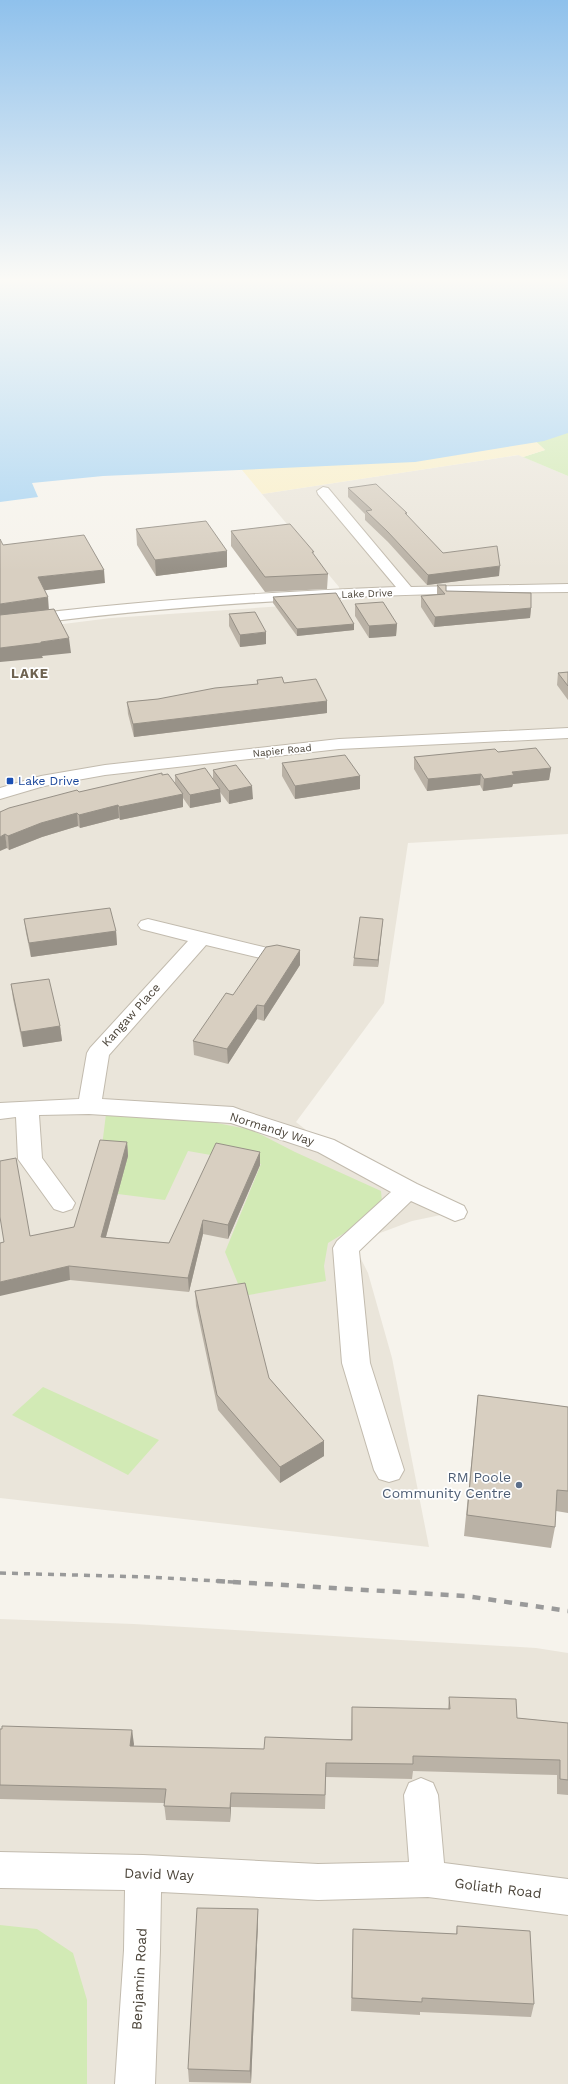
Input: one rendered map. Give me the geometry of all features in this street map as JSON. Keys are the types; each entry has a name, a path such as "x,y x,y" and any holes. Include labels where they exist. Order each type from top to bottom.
{"street":[{"path":"323,491 407,591"},
{"name":"Lake Drive","path":"0,623 66,614 279,597 407,591 568,588"},
{"name":"Napier Road","path":"0,794 41,782 105,770 339,744 568,733"},
{"path":"148,925 269,954"},
{"name":"Kangaw Place","path":"89,1106 98,1053 201,938"},
{"name":"Normandy Way","path":"0,1111 27,1108 89,1106 233,1115 326,1146 408,1190 455,1212"},
{"path":"27,1108 30,1159 63,1203"},
{"path":"389,1470 356,1363 346,1248 408,1190"},
{"path":"421,1794 428,1879"},
{"name":"David Way","path":"0,1870 143,1873 318,1882"},
{"name":"Benjamin Road","path":"135,2084 142,1950 143,1873"},
{"name":"Goliath Road","path":"318,1882 428,1879 568,1897"}],"shaded area":[{"path":"519,455 568,476 568,834 408,843 384,1003 296,1122 326,1146 455,1212 412,1221 372,1236 363,1243 358,1253 368,1273 392,1358 429,1547 0,1498 0,632 111,618 342,602 339,587 262,494"},
{"path":"0,1619 134,1624 536,1648 568,1653 568,2084 0,2084"}],"green space":[{"path":"568,423 568,476 523,457 545,450 530,436"},
{"path":"106,1114 197,1119 252,1130 295,1152 381,1191 382,1202 376,1214 328,1243 324,1266 326,1281 243,1296 225,1252 261,1164 188,1151 165,1200 118,1194 101,1154"},
{"path":"43,1387 159,1440 128,1475 12,1415"},
{"path":"0,1925 37,1929 73,1953 87,2000 87,2084 0,2084"}],"sand":[{"path":"530,436 545,450 523,457 518,455 262,494 237,464"}],"water":[{"path":"0,376 568,376 568,433 544,441 415,462 103,476 32,483 38,497 0,502"}],"building":[{"path":"376,484 407,513 405,513 443,553 497,546 500,566 428,575 366,511 372,510 348,488"},
{"path":"206,521 227,551 155,560 136,529"},
{"path":"290,524 314,552 312,552 328,574 265,577 231,531"},
{"path":"84,535 104,570 38,577 48,597 0,604 0,539 3,545"},
{"path":"437,585 446,585 446,591 531,593 531,608 435,617 421,596 445,594"},
{"path":"336,593 354,624 297,629 273,597"},
{"path":"383,602 397,624 369,626 355,604"},
{"path":"54,609 69,638 0,648 0,615"},
{"path":"255,612 266,632 240,635 229,614"},
{"path":"568,672 568,686 558,673"},
{"path":"282,677 284,683 316,679 327,701 133,724 127,702 158,699 215,688 258,684 257,680"},
{"path":"536,748 551,768 512,772 514,775 484,779 481,774 428,779 414,757 495,749 498,752"},
{"path":"345,755 360,776 295,786 282,763"},
{"path":"236,765 252,786 229,791 213,770"},
{"path":"205,768 220,789 190,795 175,775"},
{"path":"162,773 162,775 168,774 183,794 119,807 118,805 79,815 77,813 41,823 8,836 5,834 0,837 0,812 9,808 77,790 79,792"},
{"path":"110,908 116,931 29,943 24,919"},
{"path":"360,917 383,919 378,960 354,958"},
{"path":"277,945 300,950 264,1006 257,1005 227,1049 193,1041 226,993 233,995 266,947"},
{"path":"49,979 60,1026 21,1032 11,984"},
{"path":"100,1140 127,1142 101,1237 169,1243 216,1143 260,1152 228,1225 203,1220 188,1278 69,1266 0,1282 0,1243 4,1242 0,1217 0,1161 16,1158 30,1236 74,1227"},
{"path":"245,1283 269,1378 324,1441 280,1467 217,1395 195,1291"},
{"name":"RM Poole Community Centre","path":"478,1395 568,1407 568,1491 557,1490 555,1527 467,1515"},
{"path":"449,1697 516,1699 517,1718 568,1723 568,1780 560,1779 560,1760 413,1756 413,1764 326,1763 325,1795 231,1793 230,1808 164,1806 166,1789 0,1785 0,1729 2,1729 2,1726 132,1730 130,1746 264,1749 265,1737 352,1740 352,1707 450,1709"},
{"path":"197,1908 258,1909 250,2071 188,2069"},
{"path":"457,1926 530,1931 534,2004 422,1998 422,2002 352,1998 353,1929 457,1934"}],"railway":[{"path":"0,1573 149,1577 233,1582"},
{"path":"217,1581 466,1596 568,1611"}],"place":[{"name":"Lake Drive","path":"10,781"},
{"name":"RM Poole Community Centre","path":"519,1485"}],"district":[{"name":"LAKE","path":"30,673"}]}
